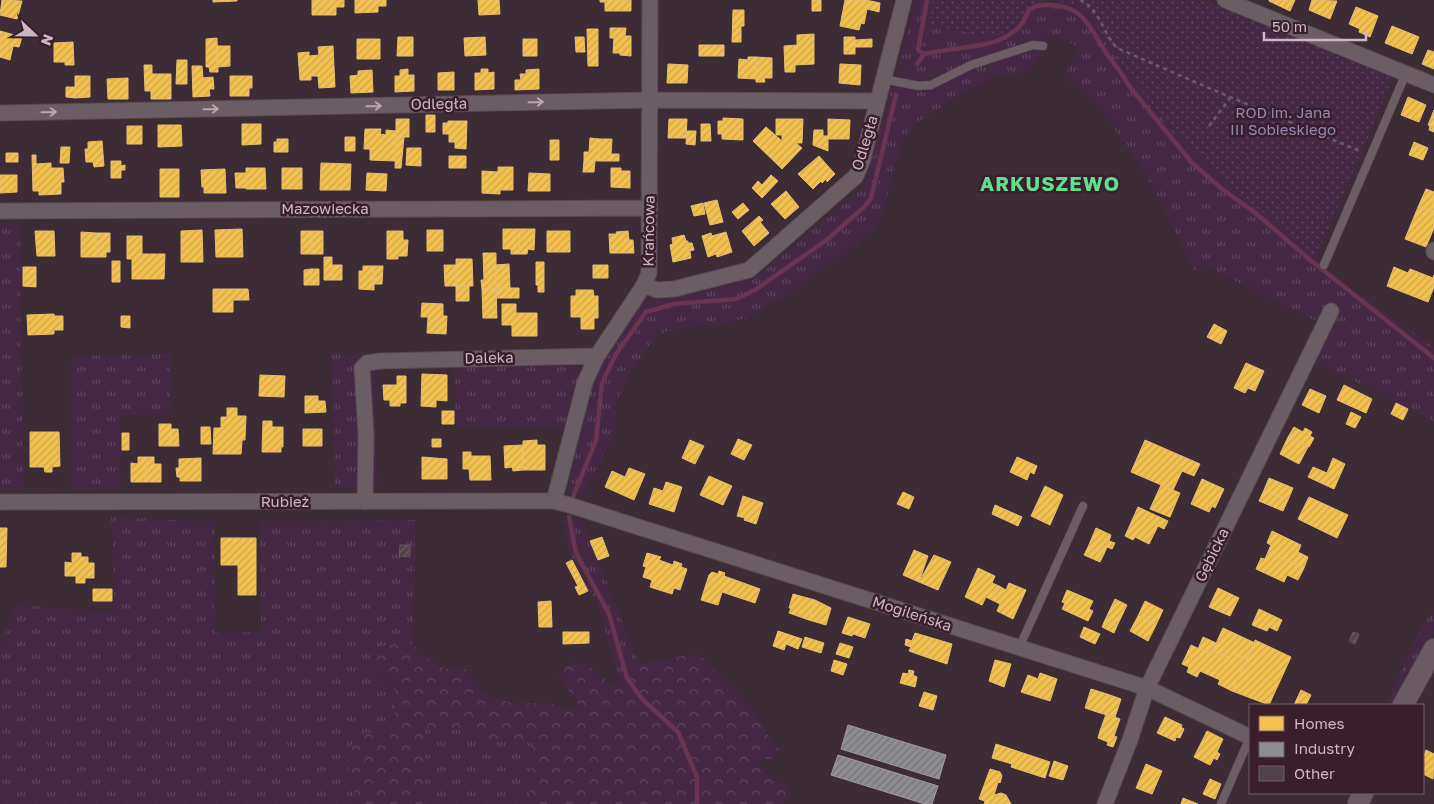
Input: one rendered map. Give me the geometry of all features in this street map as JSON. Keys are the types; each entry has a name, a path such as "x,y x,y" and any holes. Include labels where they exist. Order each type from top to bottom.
{"street":[{"name":"Krańcowa","path":"562,503 585,382 598,356 644,285 649,273 650,0"},
{"name":"Odległa","path":"644,285 657,290 674,288 749,270 856,176 862,162 904,0"},
{"path":"1224,0 1434,85"},
{"name":"Odległa","path":"0,113 650,100 878,100"},
{"name":"Mazowiecka","path":"0,211 650,208"},
{"name":"Gębicka","path":"1105,804 1130,740 1147,688 1331,311"},
{"name":"Daleka","path":"365,502 366,434 362,368 367,363 380,361 598,356"},
{"name":"Rubież","path":"0,502 562,503"},
{"name":"Mogileńska","path":"562,503 1147,688 1249,737"},
{"path":"1404,704 1434,649"}],"lane":[{"path":"883,79 919,86 931,85 971,65 1033,45 1043,46"},
{"path":"1324,265 1406,73"},
{"path":"1019,648 1083,506"},
{"path":"1222,804 1249,739"}],"path":[{"path":"1080,0 1088,4 1111,42 1117,48 1371,155"},
{"path":"1209,126 1231,97"}],"green space":[{"path":"916,0 933,0 927,23 1007,32 1026,14 1042,5 1060,4 1087,9 1134,83 1175,133 1204,163 1265,216 1312,253 1333,274 1434,348 1434,421 1313,360 1340,311 1326,304 1318,322 1201,264 1196,274 1156,194 1124,142 1086,97 1064,77 1080,47 1050,34 1034,64 1024,73 996,76 954,98 914,125 905,137 895,165 884,210 871,233 790,293 750,317 722,324 702,325 667,331 654,339 631,371 617,402 614,433 584,496 567,490 592,383 597,371 641,303 743,282 761,273 861,190 867,178"},
{"path":"933,0 1049,0 1030,8 1020,16 1007,32 983,36 927,24"},
{"name":"ROD im. Jana III Sobieskiego","path":"1053,0 1204,0 1393,77 1316,257 1246,199 1190,149 1124,69 1087,9"},
{"path":"0,223 21,224 24,490 0,490"},
{"path":"171,354 170,415 120,415 121,489 71,490 71,356"},
{"path":"332,354 375,355 377,488 335,488"},
{"path":"570,362 580,375 564,429 455,426 454,366"},
{"path":"111,517 214,522 215,633 261,632 260,522 415,520 413,645 397,639 379,670 391,682 394,688 396,699 395,722 388,731 348,750 352,790 358,804 0,804 0,650 15,605 115,612"},
{"path":"581,518 639,664 629,677 620,682 597,603 570,553 563,521"},
{"path":"1434,607 1434,631 1393,704 1386,704 1415,640"},
{"path":"397,639 413,645 424,656 445,669 468,669 482,691 497,699 513,703 551,703 570,711 580,708 557,674 571,662 588,665 613,687 632,674 639,664 698,653 750,707 779,749 773,759 763,759 757,765 766,774 783,784 789,794 784,804 529,804 532,743 485,741 474,732 425,729 424,804 358,804 347,759 351,745 359,734 388,731 395,722 395,697 392,682 388,676 373,669 370,656"},
{"path":"424,729 474,732 486,741 532,743 529,804 424,804"}],"building: Homes":[{"path":"2,0 22,1 17,19 0,15"},
{"path":"213,0 237,0 237,1 213,2"},
{"path":"312,0 344,0 344,7 336,7 336,15 312,15"},
{"path":"355,0 386,0 386,6 378,6 378,12 355,13"},
{"path":"478,0 499,0 500,14 479,15"},
{"path":"600,0 631,0 631,11 605,11 605,2 600,2"},
{"path":"812,0 821,0 821,11 812,11"},
{"path":"845,0 866,0 880,3 879,12 867,9 864,24 861,23 859,30 840,26"},
{"path":"1269,0 1295,0 1290,11"},
{"path":"1312,0 1337,1 1330,19 1309,10"},
{"path":"1356,7 1378,16 1370,37 1359,32 1360,29 1349,24"},
{"path":"733,10 744,10 741,42 732,42"},
{"path":"1392,26 1419,37 1412,54 1385,43"},
{"path":"610,28 626,28 625,36 631,36 631,56 613,53 614,38 610,38"},
{"path":"587,29 598,29 598,66 588,66"},
{"path":"0,31 22,37 19,47 13,46 10,60 0,57"},
{"path":"814,34 814,64 795,65 795,72 785,72 784,46 797,45 797,35"},
{"path":"398,37 413,37 413,56 397,56"},
{"path":"485,37 486,55 465,56 464,38"},
{"path":"575,37 584,37 585,52 576,52"},
{"path":"844,37 855,37 855,54 844,54"},
{"path":"217,38 218,72 210,72 209,67 206,67 206,39"},
{"path":"357,39 380,39 380,59 357,59"},
{"path":"523,39 537,39 537,56 523,56"},
{"path":"872,39 872,47 855,47 855,40"},
{"path":"73,42 74,65 65,65 65,62 54,62 54,43"},
{"path":"699,45 724,45 724,56 699,56"},
{"path":"217,46 230,46 230,66 217,67"},
{"path":"333,46 335,87 319,88 318,76 311,76 311,80 300,80 298,53 309,52 309,56 319,55 318,47"},
{"path":"1428,50 1434,52 1434,69 1422,64"},
{"path":"748,57 756,57 756,79 738,78 739,59 748,60"},
{"path":"756,57 772,58 772,78 764,78 765,82 756,82"},
{"path":"177,60 187,60 187,84 176,84"},
{"path":"668,64 688,65 687,83 667,83"},
{"path":"840,64 861,65 860,85 839,83"},
{"path":"144,65 152,65 152,74 171,74 171,99 151,99 151,91 145,91"},
{"path":"192,66 202,66 203,78 213,77 214,89 209,89 210,96 193,97"},
{"path":"408,69 408,75 414,75 414,91 395,92 395,76 400,76 400,70"},
{"path":"481,69 488,69 488,73 494,72 494,89 475,90 475,73 481,73"},
{"path":"539,69 539,89 515,90 515,80 521,80 520,74 526,74 526,70"},
{"path":"372,70 373,92 351,93 350,76 358,75 358,71"},
{"path":"454,72 454,90 438,90 438,73"},
{"path":"75,76 90,76 90,97 75,98"},
{"path":"230,76 252,76 252,88 249,88 249,96 230,96"},
{"path":"128,78 128,99 108,99 107,79"},
{"path":"66,87 75,87 75,98 66,97"},
{"path":"1408,97 1426,105 1419,122 1401,115"},
{"path":"1434,110 1434,132 1429,130 1430,126 1428,125"},
{"path":"426,115 435,115 435,132 426,132"},
{"path":"723,118 743,119 743,140 722,139 722,134 718,134 718,121 723,121"},
{"path":"396,119 409,119 409,137 396,137"},
{"path":"669,119 687,119 686,138 668,138"},
{"path":"776,119 803,119 802,143 796,143 802,148 782,169 753,141 766,127 782,141 782,135 776,135"},
{"path":"828,119 850,120 849,139 828,139"},
{"path":"448,121 467,121 466,149 455,148 455,142 449,142 449,134 443,134 443,123 448,123"},
{"path":"242,124 261,124 261,144 242,145"},
{"path":"701,124 710,124 711,141 701,141"},
{"path":"158,125 181,125 182,146 158,147"},
{"path":"127,126 142,126 142,144 127,144"},
{"path":"365,129 381,129 380,134 386,135 386,130 396,131 395,161 370,160 370,149 364,149"},
{"path":"814,130 823,130 823,136 828,136 828,151 813,145"},
{"path":"687,131 696,131 695,145 686,144"},
{"path":"345,137 355,137 355,151 345,151"},
{"path":"396,137 404,137 401,168 395,168"},
{"path":"590,138 600,139 599,161 584,160 584,152 589,152"},
{"path":"277,139 288,139 288,152 274,152 274,142 277,142"},
{"path":"600,139 612,139 611,154 619,154 619,161 599,161"},
{"path":"550,140 559,140 559,160 550,160"},
{"path":"102,141 104,166 94,167 93,162 86,162 85,149 88,149 88,142"},
{"path":"1414,142 1428,148 1423,160 1409,155"},
{"path":"61,147 70,147 69,163 60,163"},
{"path":"407,148 421,148 421,166 406,165"},
{"path":"6,153 18,153 18,162 6,162"},
{"path":"32,155 36,155 36,164 51,163 51,168 63,168 64,182 61,182 61,194 39,195 39,191 33,191"},
{"path":"449,156 466,156 466,168 449,168"},
{"path":"819,156 835,174 827,182 826,179 822,183 821,181 813,189 798,174"},
{"path":"584,160 595,161 594,172 583,172"},
{"path":"111,161 121,161 121,166 125,165 125,170 121,170 121,178 111,178"},
{"path":"321,163 351,164 350,190 320,190"},
{"path":"498,167 513,167 513,190 500,190 500,194 482,193 482,171 498,172"},
{"path":"246,168 265,168 266,189 246,189"},
{"path":"282,168 302,168 302,189 282,189"},
{"path":"611,168 621,168 621,171 630,171 630,188 611,187"},
{"path":"160,169 179,169 179,197 160,197"},
{"path":"225,169 226,193 204,193 201,170"},
{"path":"235,173 246,173 246,188 236,188"},
{"path":"367,173 387,174 386,191 366,190"},
{"path":"529,173 550,174 550,191 528,191"},
{"path":"0,175 17,175 17,192 0,193"},
{"path":"771,175 778,181 762,198 752,188 758,181 762,185"},
{"path":"1426,189 1434,192 1434,213 1418,207"},
{"path":"786,191 799,207 785,219 771,204"},
{"path":"717,200 723,222 710,225 704,203"},
{"path":"703,203 705,214 694,216 691,206"},
{"path":"743,203 749,210 738,219 732,212"},
{"path":"1418,207 1434,213 1434,228 1426,247 1405,239"},
{"path":"759,216 763,220 760,222 769,233 754,246 742,231"},
{"path":"242,229 243,257 216,257 215,230"},
{"path":"503,229 520,229 519,254 511,254 511,249 503,249"},
{"path":"520,229 535,229 534,250 528,249 527,254 519,254"},
{"path":"202,230 203,262 181,262 181,231"},
{"path":"427,230 443,230 443,251 427,251"},
{"path":"35,231 54,231 55,256 37,256"},
{"path":"301,231 312,231 312,254 301,254"},
{"path":"312,231 323,231 323,254 312,254"},
{"path":"387,231 403,231 403,240 408,240 407,256 398,256 398,259 387,259"},
{"path":"547,231 570,231 570,252 547,252"},
{"path":"628,231 629,240 633,240 634,253 610,253 609,234"},
{"path":"81,232 96,233 96,257 81,257"},
{"path":"726,232 732,252 717,257 716,254 708,257 702,236 711,233 712,236"},
{"path":"96,233 110,233 110,252 106,252 106,257 96,257"},
{"path":"684,235 688,243 692,243 694,250 687,251 690,251 691,258 673,262 670,245 673,244 672,238"},
{"path":"127,236 142,236 142,254 165,254 164,279 132,279 132,259 127,259"},
{"path":"483,253 496,253 496,288 482,289 481,280 484,280"},
{"path":"324,257 332,257 332,280 324,280"},
{"path":"456,259 472,259 473,286 456,286"},
{"path":"112,261 120,261 120,282 112,282"},
{"path":"536,262 544,262 544,292 538,292 538,285 536,285"},
{"path":"509,264 510,288 496,288 495,265"},
{"path":"332,265 342,265 342,280 332,280"},
{"path":"444,265 456,265 456,286 445,286"},
{"path":"593,265 608,265 608,278 593,278"},
{"path":"363,266 374,266 374,290 359,289 359,271 363,271"},
{"path":"374,266 383,266 382,284 373,284"},
{"path":"23,267 36,267 36,287 23,286"},
{"path":"1394,267 1408,273 1410,269 1433,278 1434,275 1434,287 1428,302 1387,286"},
{"path":"311,269 312,285 304,285 304,270"},
{"path":"311,269 319,269 319,285 312,285"},
{"path":"456,286 469,286 469,301 456,301"},
{"path":"496,288 497,318 483,318 482,289"},
{"path":"496,288 519,288 519,298 496,298"},
{"path":"213,289 248,289 249,300 233,300 233,312 213,312"},
{"path":"576,290 593,290 594,296 598,296 598,318 594,318 594,329 581,329 581,317 571,317 571,296 576,296"},
{"path":"422,303 443,304 443,316 447,316 446,334 427,333 428,317 421,317"},
{"path":"502,304 516,304 516,313 537,313 537,336 512,336 512,325 502,325"},
{"path":"54,314 54,316 63,316 63,330 54,330 54,334 28,335 27,315"},
{"path":"121,316 130,316 130,328 121,327"},
{"path":"1214,324 1227,331 1221,344 1207,337"},
{"path":"1246,363 1264,371 1255,391 1248,388 1245,393 1234,388"},
{"path":"422,374 447,375 447,401 436,400 436,407 421,406"},
{"path":"260,375 285,376 284,397 259,396"},
{"path":"397,376 406,376 406,403 400,403 400,406 390,406 390,400 384,400 383,385 397,385"},
{"path":"1344,385 1372,399 1366,413 1337,400"},
{"path":"1310,389 1326,396 1319,413 1302,405"},
{"path":"305,396 318,396 318,401 325,401 326,412 305,413"},
{"path":"1396,403 1408,409 1403,420 1391,414"},
{"path":"227,408 237,408 237,416 246,416 245,440 242,440 241,454 213,454 214,428 221,428 221,417 227,417"},
{"path":"442,411 454,411 454,424 442,424"},
{"path":"1351,412 1361,417 1355,428 1346,424"},
{"path":"263,421 272,421 272,427 283,427 283,447 281,447 281,452 262,452"},
{"path":"159,424 171,424 171,446 159,446"},
{"path":"201,427 210,427 211,444 201,444"},
{"path":"1294,427 1303,432 1305,428 1312,432 1310,436 1314,438 1309,447 1288,437"},
{"path":"171,429 178,429 179,446 171,446"},
{"path":"303,429 322,429 322,446 303,446"},
{"path":"30,432 59,432 60,466 52,467 52,472 45,472 44,467 30,467"},
{"path":"122,433 129,433 129,450 122,450"},
{"path":"1288,437 1308,447 1299,464 1280,454"},
{"path":"432,439 441,439 441,447 432,447"},
{"path":"738,439 752,445 744,460 731,454"},
{"path":"537,440 537,445 545,445 545,470 523,470 523,441"},
{"path":"690,440 704,446 695,464 682,458"},
{"path":"1145,440 1200,464 1194,476 1182,471 1173,490 1131,472"},
{"path":"523,445 523,470 513,471 512,467 505,468 504,446"},
{"path":"463,452 471,452 471,456 490,456 491,480 470,480 469,469 463,469"},
{"path":"138,457 146,457 146,482 131,482 131,463 138,464"},
{"path":"146,457 154,457 154,464 161,464 161,482 146,482"},
{"path":"422,457 447,459 447,479 422,479"},
{"path":"1017,457 1037,466 1034,474 1030,472 1027,480 1010,472"},
{"path":"201,458 201,481 180,481 180,477 177,477 176,468 179,468 179,459"},
{"path":"1333,458 1345,464 1334,489 1308,477 1313,467 1327,473"},
{"path":"629,468 645,474 634,500 605,487 612,471 625,477"},
{"path":"709,476 732,486 723,505 700,495"},
{"path":"1269,478 1293,488 1288,500 1264,490"},
{"path":"1202,479 1224,489 1215,508 1212,506 1209,512 1191,504"},
{"path":"666,482 682,487 674,512 649,504 654,488 663,491"},
{"path":"1161,485 1180,493 1170,517 1150,509"},
{"path":"1045,486 1063,495 1057,509 1038,501"},
{"path":"1264,490 1288,500 1283,511 1259,501"},
{"path":"903,492 914,497 909,509 897,504"},
{"path":"743,496 763,503 756,524 737,516"},
{"path":"1309,497 1348,515 1337,538 1298,519"},
{"path":"1038,501 1057,509 1050,525 1031,516"},
{"path":"995,505 1022,517 1018,526 992,514"},
{"path":"1138,507 1168,521 1164,529 1158,526 1149,544 1135,537 1133,540 1125,536"},
{"path":"0,528 7,528 6,567 0,567"},
{"path":"1096,528 1111,535 1109,541 1115,543 1112,549 1107,547 1104,554 1088,547"},
{"path":"1272,531 1301,545 1298,552 1308,557 1304,568 1268,552 1271,545 1267,543"},
{"path":"602,537 609,556 598,560 590,541"},
{"path":"221,538 256,538 256,595 238,595 238,565 221,565"},
{"path":"1088,547 1104,554 1100,562 1084,555"},
{"path":"914,550 928,556 919,582 903,575"},
{"path":"1268,552 1304,568 1298,580 1287,575 1284,582 1256,569 1261,558 1265,559"},
{"path":"72,553 81,553 81,557 88,557 88,563 94,563 94,578 85,578 85,583 76,583 76,576 65,576 65,562 72,563"},
{"path":"647,553 661,557 659,560 673,565 674,561 682,564 681,567 687,569 680,590 674,588 672,594 650,587 652,580 643,577 646,567 643,566"},
{"path":"934,555 951,562 938,590 919,582"},
{"path":"572,560 588,591 579,595 575,587 578,586 566,563"},
{"path":"978,568 995,576 992,583 999,586 992,600 986,597 982,605 965,597"},
{"path":"719,571 725,573 724,576 760,589 755,603 722,592 718,605 701,600 709,575 712,572 718,574"},
{"path":"1009,583 1026,590 1013,619 997,611 1000,604 992,600 999,586 1006,590"},
{"path":"1218,588 1239,598 1230,616 1209,607"},
{"path":"93,589 112,589 112,601 93,601"},
{"path":"1067,590 1093,601 1089,609 1093,611 1088,621 1062,609 1065,603 1062,602"},
{"path":"793,594 815,600 809,620 789,613"},
{"path":"1115,599 1127,605 1117,626 1105,620"},
{"path":"815,600 831,608 826,625 809,620"},
{"path":"551,601 552,627 539,627 538,602"},
{"path":"1145,601 1163,610 1156,625 1138,616"},
{"path":"1259,609 1282,620 1277,631 1269,627 1267,631 1252,625"},
{"path":"1138,616 1156,625 1148,641 1130,631"},
{"path":"848,617 870,624 865,638 842,633"},
{"path":"1105,620 1117,626 1114,633 1102,627"},
{"path":"1084,627 1100,634 1095,644 1080,637"},
{"path":"1223,628 1255,643 1247,659 1233,653 1230,658 1213,650"},
{"path":"778,631 802,639 798,649 786,644 784,650 773,646"},
{"path":"563,632 589,632 589,643 563,644"},
{"path":"915,633 932,638 926,657 909,651 911,647 905,645 906,639 912,641"},
{"path":"805,637 824,643 821,653 802,647"},
{"path":"1203,637 1216,643 1210,654 1198,649"},
{"path":"932,638 952,644 947,664 926,657"},
{"path":"1255,640 1291,657 1269,704 1232,691"},
{"path":"840,643 853,647 849,658 836,654"},
{"path":"1191,645 1210,654 1213,650 1230,658 1233,653 1247,659 1232,691 1218,684 1220,680 1200,671 1197,677 1187,672 1189,667 1182,664"},
{"path":"834,660 847,664 843,675 831,671"},
{"path":"995,660 1011,664 1004,687 989,681"},
{"path":"909,670 914,671 913,675 917,677 915,687 900,683 903,673 908,674"},
{"path":"1040,673 1057,679 1050,701 1021,692 1028,675 1038,679"},
{"path":"1091,689 1107,694 1100,713 1085,708"},
{"path":"1301,690 1311,695 1306,704 1294,704"},
{"path":"924,692 937,696 933,710 919,706"},
{"path":"1107,694 1121,699 1115,717 1100,713"},
{"path":"1106,714 1120,719 1114,736 1100,731"},
{"path":"1165,717 1182,725 1181,727 1184,729 1180,738 1176,737 1175,741 1157,733"},
{"path":"1100,731 1117,737 1113,747 1107,745 1108,742 1098,738"},
{"path":"1207,731 1223,739 1217,752 1220,754 1217,760 1214,758 1210,765 1194,757"},
{"path":"996,744 1050,762 1045,778 1011,767 1012,764 992,758"},
{"path":"1426,750 1434,754 1433,779 1424,774 1424,755"},
{"path":"1054,761 1068,766 1063,780 1049,776"},
{"path":"1146,764 1162,771 1152,794 1136,788"},
{"path":"990,769 1000,772 1002,776 994,795 1001,793 1006,795 1011,804 984,804 985,801 979,799"},
{"path":"1210,779 1221,784 1215,799 1203,794"},
{"path":"1183,798 1198,804 1181,804"}],"building: Industry":[{"path":"848,725 946,755 939,779 841,749"},
{"path":"838,755 938,786 932,804 925,804 831,775"}],"building: Other":[{"path":"400,545 410,545 410,557 399,556"},
{"path":"1353,632 1359,634 1355,644 1349,641"}],"waterway":[{"path":"924,54 918,50 927,0"},
{"path":"917,64 924,54 987,44 1000,40 1019,27 1028,12 1036,6 1062,6 1071,9 1085,21 1129,86 1192,163 1434,358"},
{"path":"573,497 596,440 602,383 616,354 646,312 674,304 736,299 755,290 828,239 865,206 871,198 896,95"},
{"path":"569,517 576,553 609,614 627,678 642,699 678,732 697,777 697,804"}],"district":[{"name":"ARKUSZEWO","path":"1050,184"}]}
